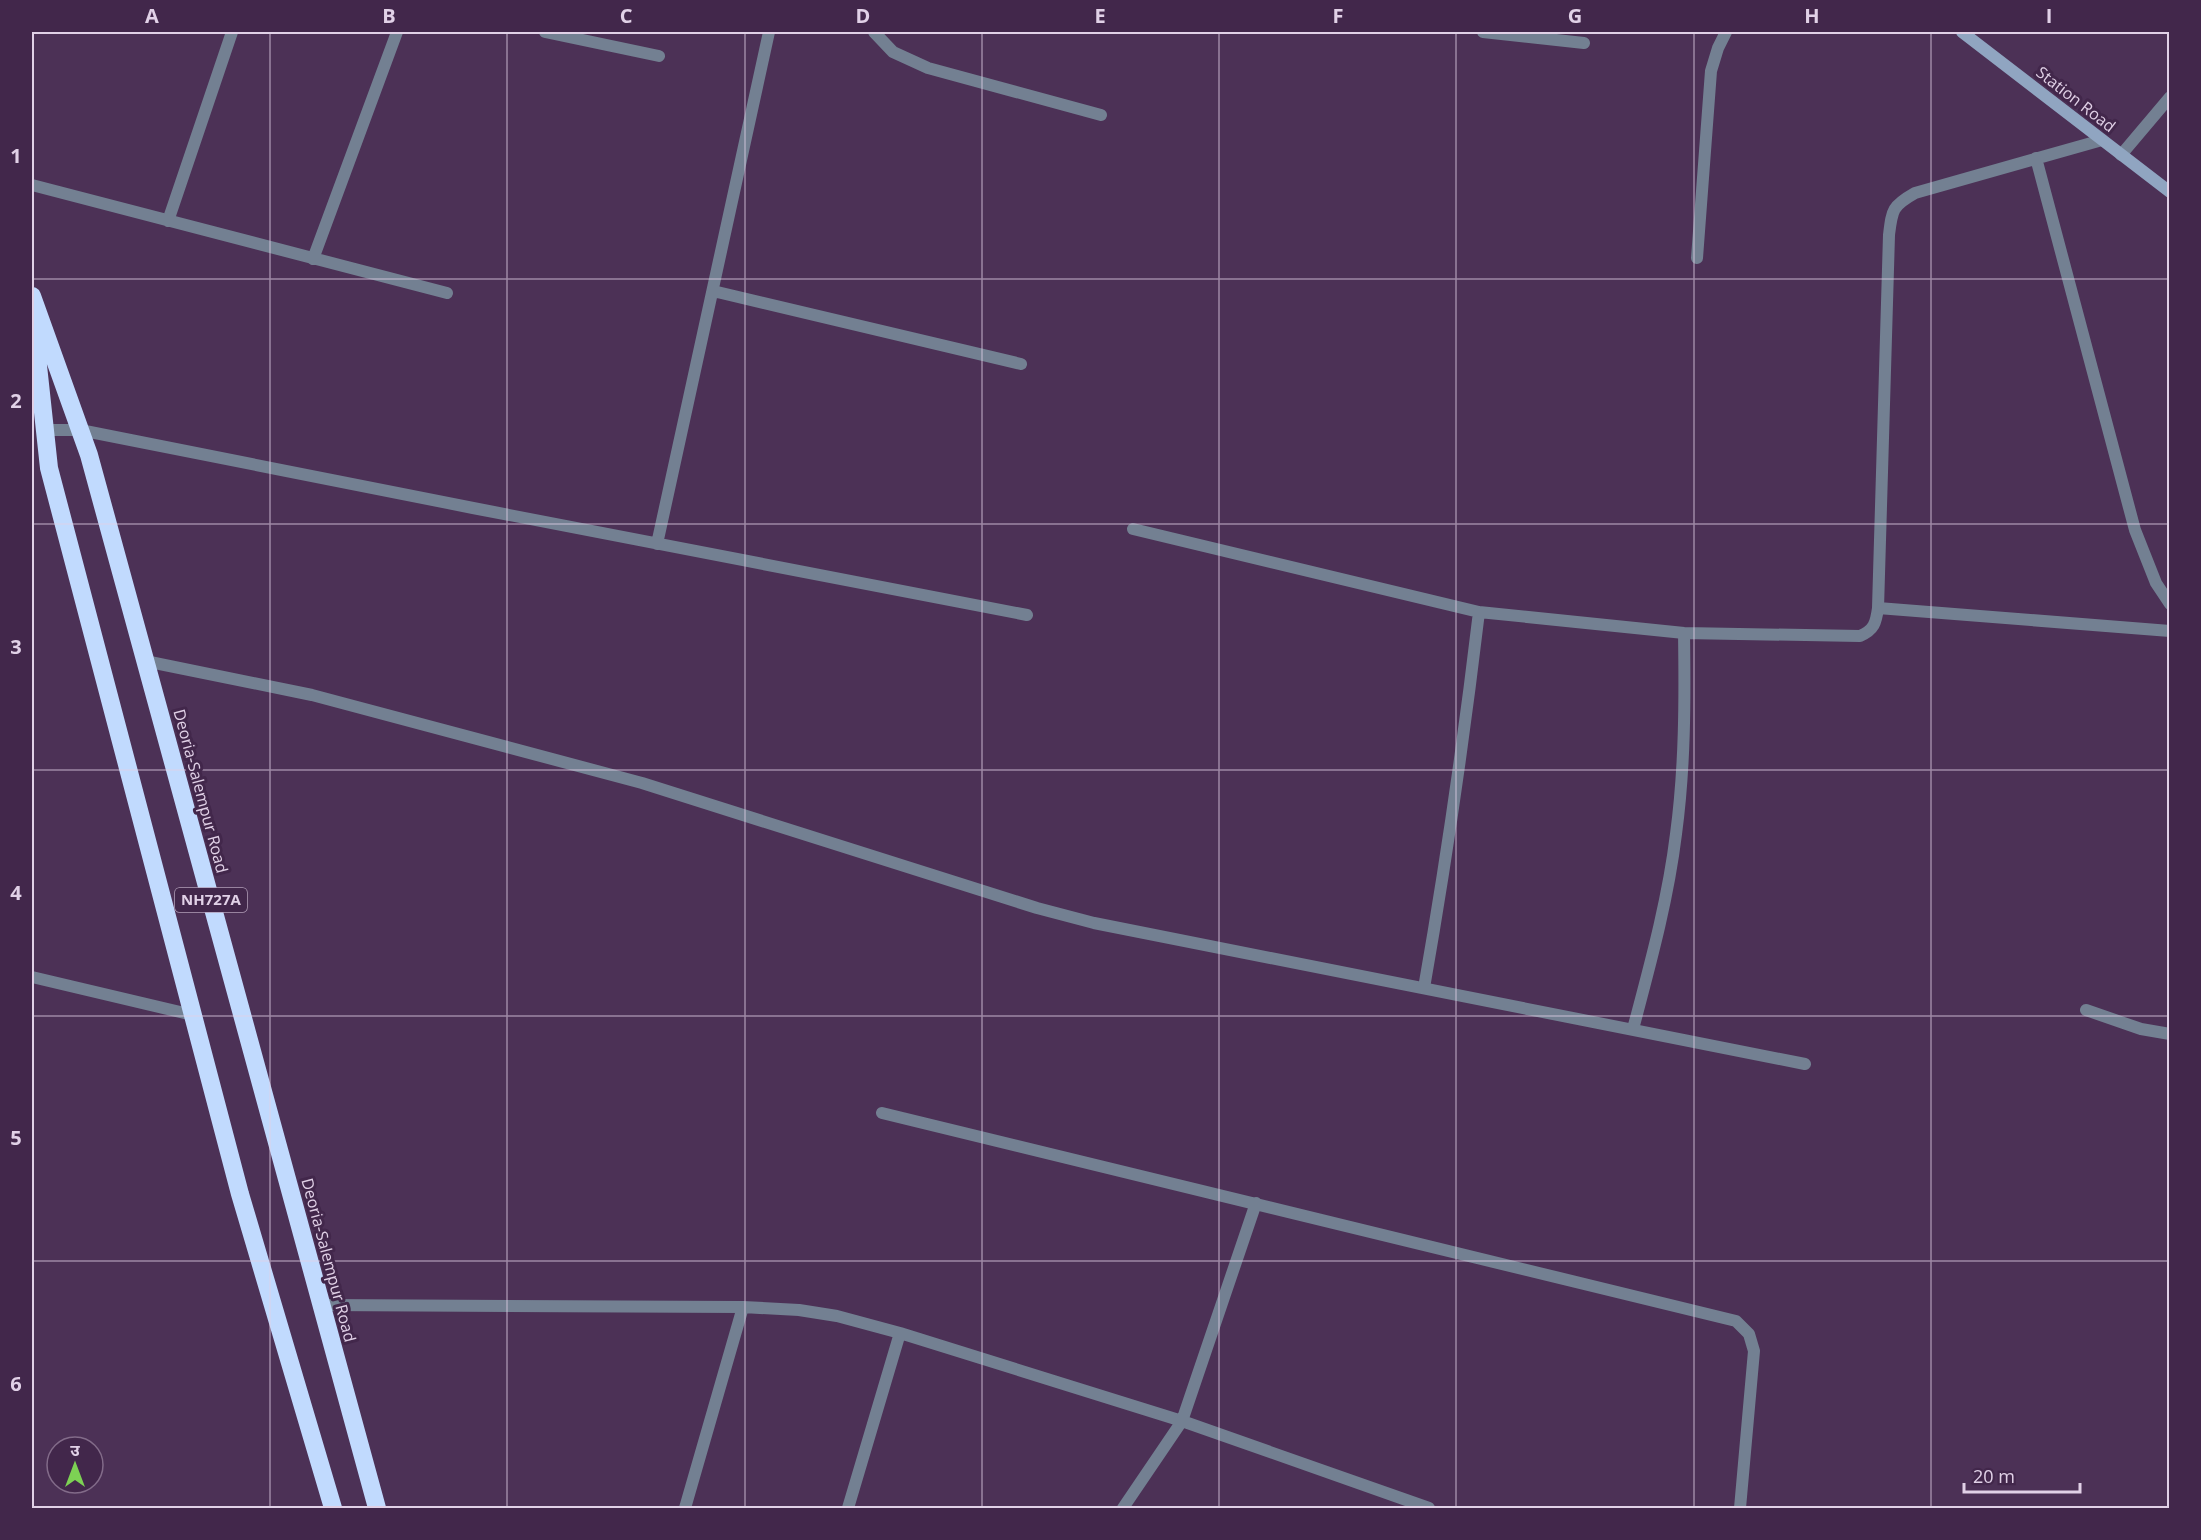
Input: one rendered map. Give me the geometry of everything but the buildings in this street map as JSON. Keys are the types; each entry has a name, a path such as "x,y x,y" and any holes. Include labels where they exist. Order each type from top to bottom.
{"highway":[{"name":"Deoria-Salempur Road","path":"32,296 89,455 377,1509"},
{"name":"NH727A","path":"32,307 38,430 240,1194 333,1509"}],"street":[{"path":"168,221 232,32"},
{"path":"313,259 397,32"},
{"path":"545,32 593,37 659,56"},
{"path":"657,543 769,32"},
{"path":"874,32 893,52 928,68 1101,115"},
{"path":"1483,32 1584,43"},
{"path":"1697,258 1711,70 1726,32"},
{"name":"Station Road","path":"1962,32 2169,192"},
{"path":"2121,155 2169,97"},
{"path":"1132,529 1479,612 1684,633 1860,636 1870,631 1876,622 1878,608 1889,236 1892,214 1899,203 1916,193 2102,140"},
{"path":"2036,158 2135,530 2156,583 2169,604"},
{"path":"32,185 447,293"},
{"path":"713,291 1021,364"},
{"path":"38,430 80,430 1028,615"},
{"path":"1878,608 2169,631"},
{"path":"1424,988 1465,736 1479,612"},
{"path":"1633,1029 1659,932 1676,834 1685,734 1684,633"},
{"path":"145,661 312,695 642,783 1025,904 1094,923 1805,1064"},
{"path":"32,977 193,1015"},
{"path":"2086,1010 2141,1029 2169,1034"},
{"path":"882,1113 1737,1321 1749,1334 1754,1352 1740,1509"},
{"path":"1123,1509 1182,1421 1256,1203"},
{"path":"321,1305 743,1307 799,1310 837,1316 900,1333 1182,1421 1397,1503 1429,1509"},
{"path":"685,1509 743,1307"},
{"path":"848,1509 900,1333"}]}
